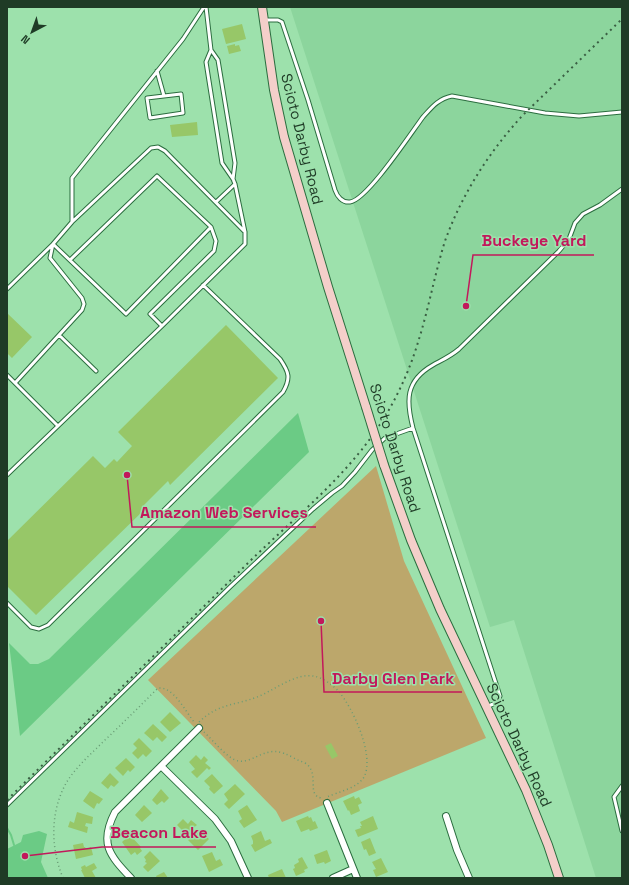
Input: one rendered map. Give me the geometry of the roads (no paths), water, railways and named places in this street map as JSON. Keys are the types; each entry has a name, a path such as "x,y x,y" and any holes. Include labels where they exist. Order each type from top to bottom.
{"main road":[{"name":"Scioto Darby Road","path":"262,7 274,90 284,137 328,287 384,465 428,582 530,801 548,845 559,878"}],"street":[{"path":"131,878 116,863 107,844 107,832 115,812 200,728"},
{"path":"161,766 215,819 231,841 248,878"},
{"path":"326,803 357,878"},
{"path":"446,816 468,878"},
{"path":"332,878 353,869"}],"lane":[{"path":"205,7 211,50 218,60 235,164 233,179"},
{"path":"72,222 72,178 183,39 205,7"},
{"path":"264,20 278,20 282,22 308,100 335,190 341,200 346,202 351,202 357,199 370,187 423,117 432,107 444,98 452,96 545,113 578,116 622,112"},
{"path":"7,475 245,244 245,232 235,184 222,163 206,62 211,50"},
{"path":"157,71 164,96"},
{"path":"181,94 184,113 150,118 147,98 164,96 181,94"},
{"path":"7,289 53,244 72,222 151,148 158,147 165,151 245,232"},
{"path":"70,260 157,176 211,227 216,241 214,251 150,314 162,326"},
{"path":"216,202 235,184"},
{"path":"486,707 498,702 500,696 413,428 408,408 411,387 428,368 442,361 459,349 550,261 566,243 575,223 582,214 600,205 622,189"},
{"path":"53,244 126,314 211,227"},
{"path":"15,383 82,310 84,304 82,298 50,258 53,244"},
{"path":"7,604 31,627 39,629 48,625 283,392 289,382 287,369 280,359 203,285"},
{"path":"59,336 96,371"},
{"path":"7,375 58,426"},
{"path":"7,805 230,587 313,509 342,486 372,450 385,438 413,428"},
{"path":"622,786 614,796 622,831"}],"waterway":[{"path":"7,828 14,845"}],"railway":[{"path":"7,800 248,563 317,498 350,464 365,445 385,416 407,373 423,327 445,241 468,190 488,159 523,115 622,19"}],"place":[{"name":"Buckeye Yard","path":"466,306"},
{"name":"Amazon Web Services","path":"127,475"},
{"name":"Darby Glen Park","path":"321,621"},
{"name":"Beacon Lake","path":"25,856"}]}
